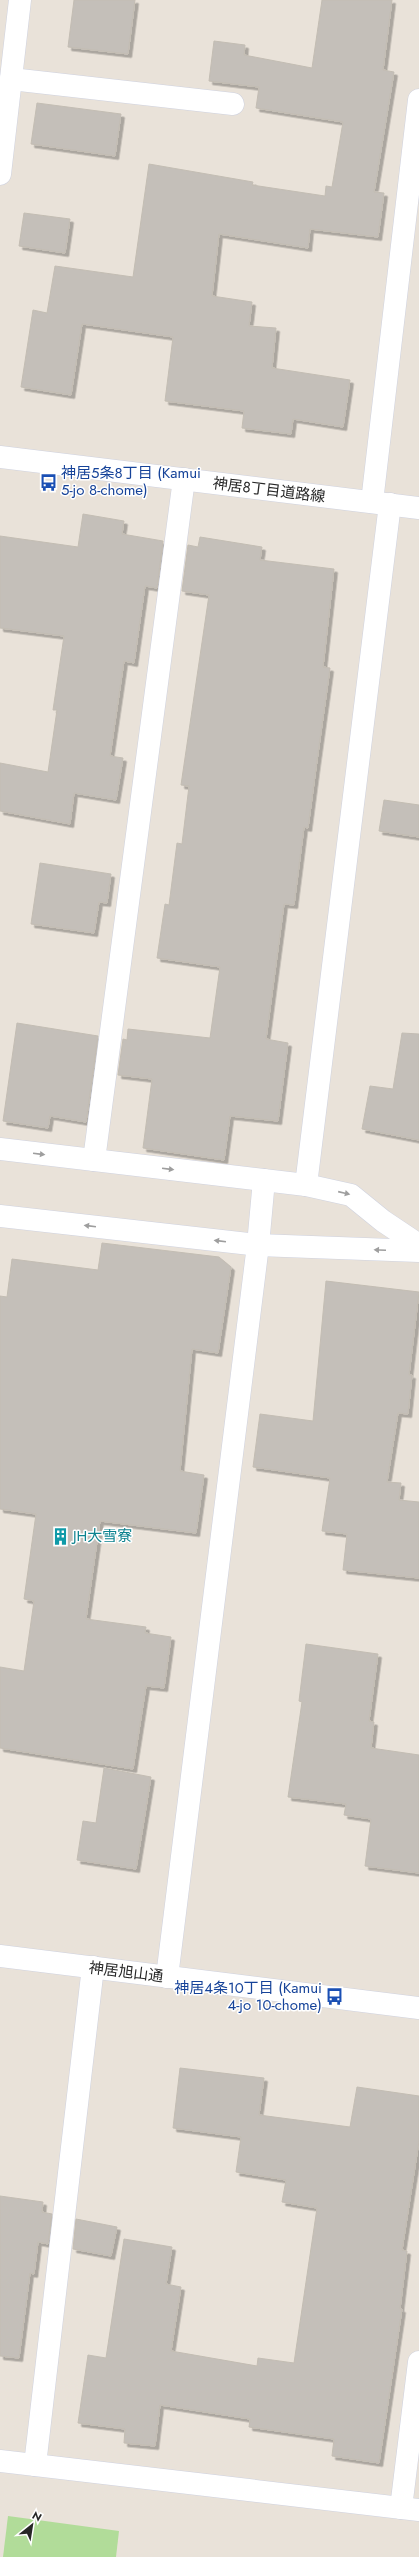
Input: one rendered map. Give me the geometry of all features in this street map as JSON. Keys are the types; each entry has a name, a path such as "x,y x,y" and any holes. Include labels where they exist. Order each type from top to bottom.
{"street":[{"path":"0,174 20,0"},
{"path":"11,79 233,104"},
{"path":"306,1185 381,503 419,100"},
{"name":"神居8丁目道路線","path":"0,457 419,508"},
{"path":"94,1160 184,479"},
{"path":"0,1149 306,1185 350,1195 383,1221 419,1245"},
{"path":"167,1977 258,1245 264,1180"},
{"path":"0,1216 258,1245 419,1251"},
{"name":"神居旭山通","path":"0,1956 419,2008"},
{"path":"35,2465 93,1968"},
{"path":"0,2461 410,2509 419,2362"}],"green space":[{"path":"8,2516 119,2531 116,2557 3,2557"}],"building":[{"path":"74,0 135,0 128,54 68,47"},
{"path":"322,0 392,0 383,70 394,72 374,192 384,193 378,237 310,229 308,248 219,234 212,296 252,302 249,326 276,328 272,368 350,380 343,427 293,419 291,434 242,428 244,411 165,401 173,337 82,324 71,395 21,387 33,310 47,313 55,266 133,277 149,164 253,182 252,185 325,196 326,186 332,187 343,122 256,108 259,87 209,81 214,41 245,45 244,55 312,68"},
{"path":"37,103 121,114 115,156 31,144"},
{"path":"24,213 70,219 65,253 19,246"},
{"path":"83,514 124,521 122,534 163,541 157,588 145,586 134,663 124,661 110,756 123,758 116,800 74,793 70,824 0,811 0,763 48,772 57,710 53,710 64,636 0,628 0,536 78,547"},
{"path":"200,537 262,547 260,560 334,569 323,667 330,668 308,828 304,827 294,905 284,904 266,1039 288,1043 278,1121 230,1116 224,1160 143,1148 152,1079 118,1075 123,1039 127,1040 128,1029 210,1038 220,967 157,958 165,904 169,905 177,843 182,844 189,786 181,785 209,595 182,591 188,545 198,547"},
{"path":"384,800 419,805 419,837 379,831"},
{"path":"40,863 111,874 107,903 99,902 94,933 31,924"},
{"path":"17,1023 98,1036 86,1122 50,1116 48,1128 3,1121"},
{"path":"402,1033 419,1034 419,1140 362,1129 370,1086 393,1089"},
{"path":"102,1243 219,1257 231,1267 218,1353 192,1349 180,1471 204,1475 196,1533 100,1521 86,1619 146,1627 145,1633 171,1637 164,1688 146,1686 133,1769 0,1748 0,1667 24,1671 34,1601 24,1599 36,1514 0,1509 0,1296 7,1297 12,1259 98,1270"},
{"path":"326,1281 419,1292 409,1375 412,1375 408,1414 398,1413 387,1482 401,1483 399,1500 419,1502 419,1578 343,1570 347,1534 322,1531 330,1478 253,1467 260,1414 313,1421"},
{"path":"306,1644 378,1654 369,1721 374,1722 371,1748 419,1755 419,1873 365,1866 371,1819 344,1815 346,1804 288,1797 302,1702 299,1701"},
{"path":"104,1768 151,1777 136,1869 77,1860 83,1821 96,1823"},
{"path":"180,2068 264,2078 259,2115 350,2127 357,2087 419,2096 419,2141 402,2250 407,2251 400,2309 402,2309 379,2463 332,2456 334,2439 249,2427 250,2419 160,2405 155,2446 124,2443 125,2429 78,2423 88,2355 106,2358 124,2239 172,2247 166,2284 181,2287 171,2351 257,2366 258,2358 294,2363 317,2208 282,2202 286,2180 236,2172 241,2137 173,2128"},
{"path":"0,2196 43,2202 42,2212 52,2214 48,2244 38,2242 34,2274 30,2273 19,2358 0,2356"},
{"path":"76,2219 117,2227 111,2256 73,2249"}],"place":[{"name":"神居5条8丁目 (Kamui 5-jo 8-chome)","path":"48,482"},
{"name":"JH大雪寮","path":"60,1536"},
{"name":"神居4条10丁目 (Kamui 4-jo 10-chome)","path":"335,1997"}]}
